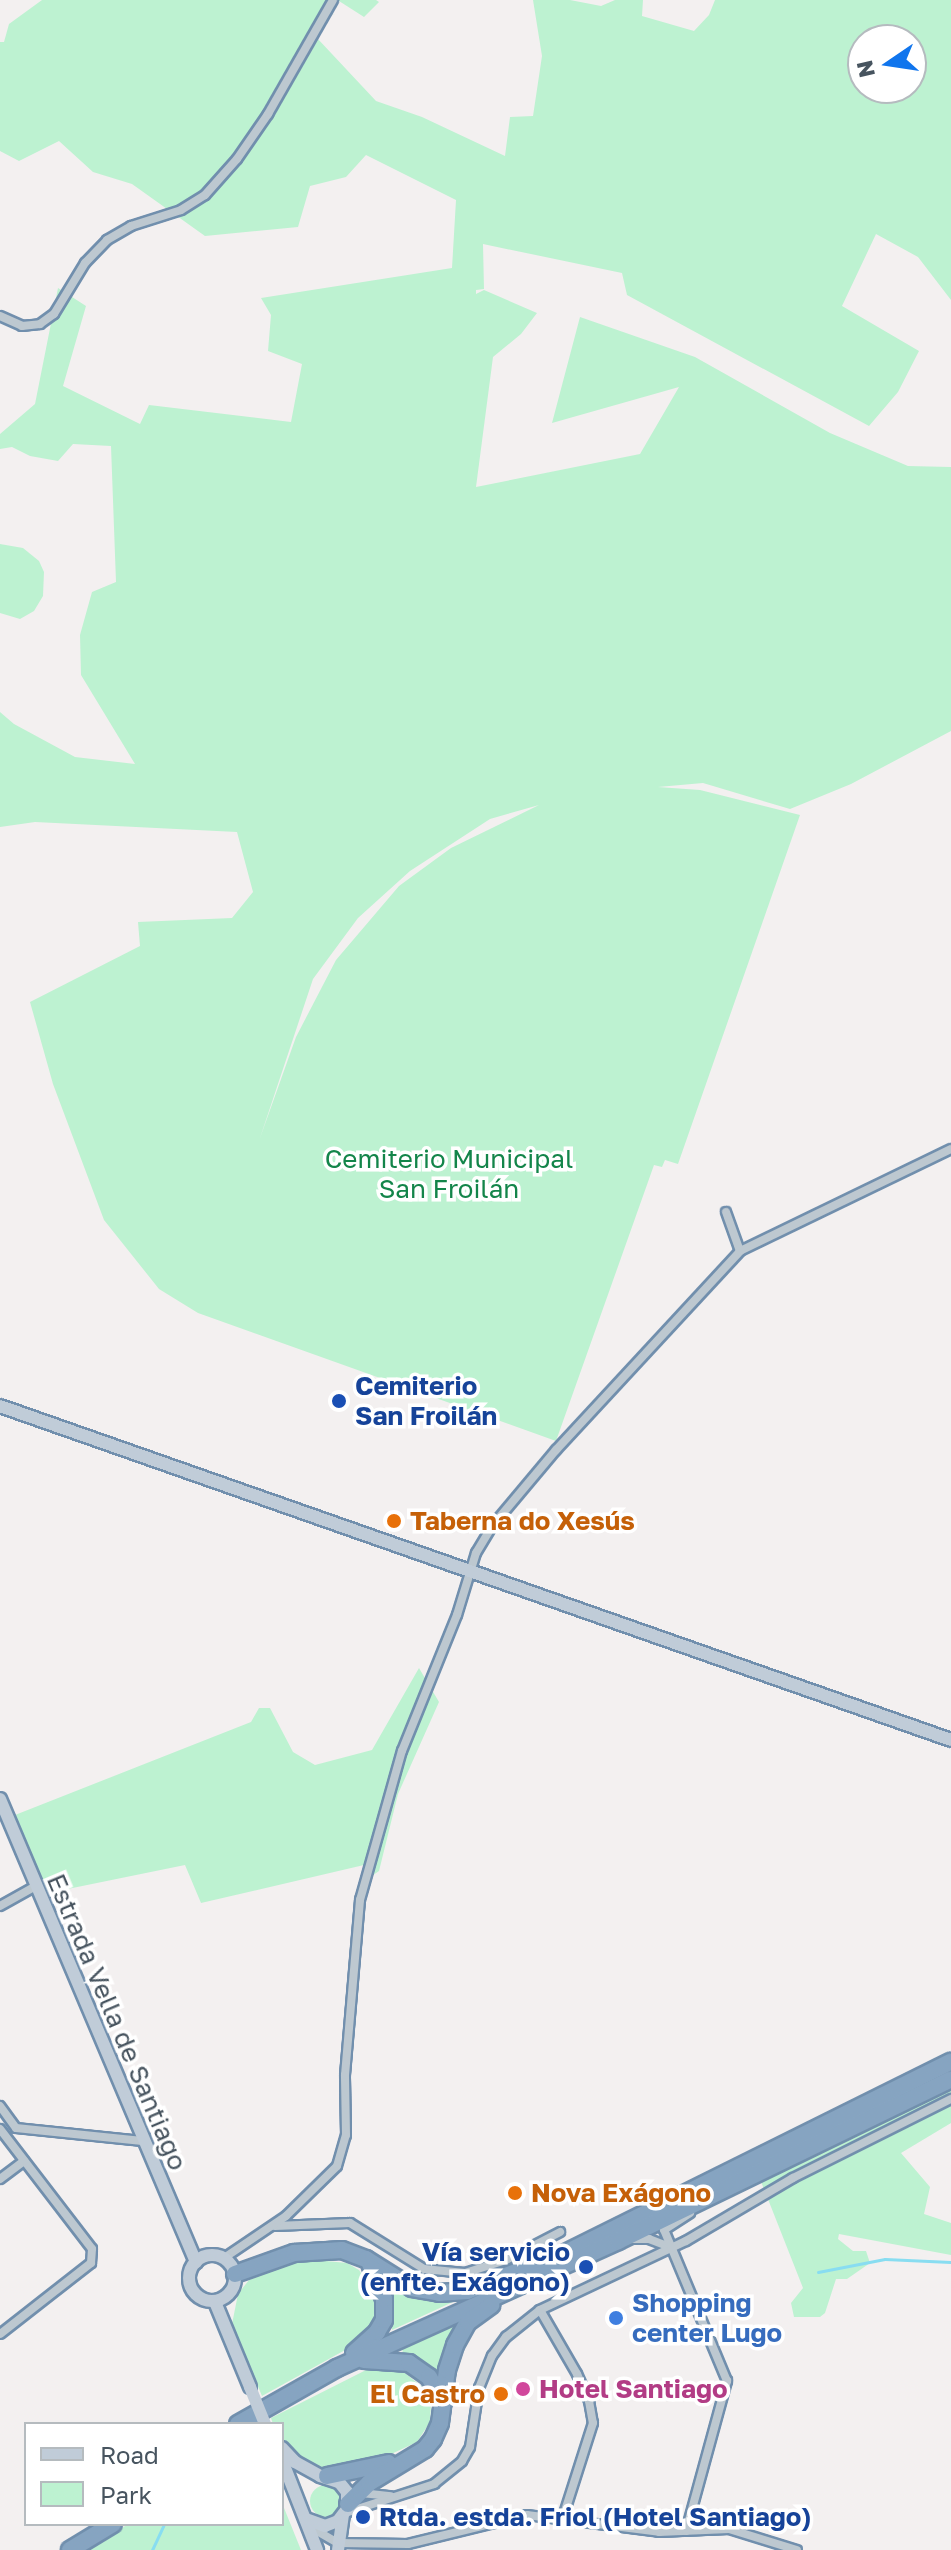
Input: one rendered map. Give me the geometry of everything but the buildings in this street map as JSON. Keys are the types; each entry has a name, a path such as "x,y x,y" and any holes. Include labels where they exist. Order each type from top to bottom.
{"highway":[{"path":"242,2422 344,2365 553,2264 951,2062"},
{"path":"235,2274 294,2253 342,2250 366,2259 412,2288 439,2293 467,2291 618,2241 951,2079"},
{"path":"344,2365 369,2342 384,2320 380,2282 366,2259"},
{"path":"348,2503 369,2483 425,2449 433,2439 440,2423 451,2358 468,2322 553,2264"},
{"path":"344,2365 386,2359 409,2363 429,2377 443,2402"},
{"path":"324,2476 406,2459"},
{"path":"70,2550 110,2526"}],"main road":[{"path":"0,1406 951,1740"},
{"name":"Estrada Vella de Santiago","path":"0,1799 142,2141 196,2262 188,2278 192,2291 203,2300 215,2302 264,2422"},
{"path":"196,2262 209,2255 224,2258 235,2274 230,2294 215,2302"},
{"path":"284,2450 295,2462 324,2476 348,2503"},
{"path":"284,2465 309,2521 317,2549"},
{"path":"299,2500 305,2484 324,2476"},
{"path":"309,2521 325,2526 348,2503"},
{"path":"339,2541 348,2503"}],"street":[{"path":"0,316 22,326 40,324 54,314 85,263 107,240 131,226 181,210 205,195 237,159 268,114 333,0"},
{"path":"224,2258 274,2226 325,2181 340,2155 346,2135 345,2075 360,1900 402,1751 457,1615 471,1570 493,1525 556,1450 740,1251 907,1173 951,1149"},
{"path":"726,1212 740,1251"},
{"path":"0,1906 36,1886"},
{"path":"348,2503 392,2496 434,2484 462,2461 470,2447 479,2388 492,2356 506,2337 540,2310 670,2247 793,2178 951,2099"},
{"path":"0,2106 16,2128 142,2141"},
{"path":"0,2129 92,2249 91,2263 0,2334"},
{"path":"0,2179 24,2161"},
{"path":"686,2531 727,2381 664,2230 708,2197"},
{"path":"274,2226 350,2223 424,2269 465,2273 506,2260 560,2232"},
{"path":"618,2241 649,2239 670,2247"},
{"path":"540,2310 577,2374 589,2401 593,2423 562,2520"},
{"path":"348,2503 392,2496"},
{"path":"309,2521 317,2531 355,2545 408,2544 515,2516 659,2532 729,2529 797,2550"}],"green space":[{"name":"Cemiterio Municipal San Froilán","path":"42,0 376,0 379,2 364,17 339,1 317,38 376,101 422,117 505,156 510,117 533,116 542,56 533,0 570,0 601,6 615,0 643,0 642,16 694,31 709,15 715,0 951,0 951,300 918,257 876,234 842,306 919,351 898,392 869,426 627,295 622,273 483,244 484,289 476,290 476,294 484,290 537,313 521,334 493,357 476,487 640,454 679,387 552,423 580,317 695,357 830,433 908,466 951,467 951,731 851,784 790,809 703,783 658,787 700,790 800,815 678,1164 665,1160 662,1167 654,1165 556,1441 198,1313 159,1289 104,1220 53,1084 30,1002 140,946 138,922 232,918 253,892 237,832 35,822 0,827 0,712 14,724 75,757 135,764 81,675 80,635 92,592 116,582 111,446 73,444 58,461 30,456 12,447 0,449 0,434 35,404 58,288 86,306 63,386 140,424 149,405 291,422 302,364 268,351 271,315 261,298 452,268 456,200 366,155 346,177 310,186 298,227 205,236 132,184 93,172 59,141 19,161 0,151 0,42 4,42 9,24","holes":["539,805 451,848 399,886 336,960 296,1037 260,1138 313,979 358,918 410,871 490,819"]},
{"path":"0,544 23,548 39,561 44,572 43,596 34,611 20,619 0,613"},
{"path":"419,1668 439,1702 398,1794 379,1871 366,1880 364,1865 201,1903 185,1865 48,1893 15,1815 251,1722 259,1708 270,1708 293,1752 315,1765 372,1750"},
{"path":"951,2089 951,2123 901,2153 930,2187 924,2214 951,2223 951,2255 839,2234 838,2239 853,2251 866,2251 870,2263 847,2279 836,2279 825,2313 820,2317 794,2317 791,2303 803,2288 760,2179"},
{"path":"295,2262 347,2263 359,2270 378,2299 376,2320 365,2339 262,2396 232,2324 238,2294 249,2280"},
{"path":"393,2285 420,2299 455,2301 392,2330"},
{"path":"452,2323 457,2325 438,2375 403,2354 402,2347"},
{"path":"370,2368 400,2369 426,2390 431,2404 430,2422 417,2442 387,2456 328,2469 315,2467 284,2444 284,2422 272,2422 271,2418"},
{"path":"326,2485 338,2489 342,2501 338,2513 326,2517 314,2513 310,2501 314,2489"},
{"path":"284,2508 301,2550 90,2550 125,2526 284,2526"}],"waterway":[{"path":"818,2272 885,2259 951,2262"},
{"path":"152,2550 163,2526"}],"place":[{"name":"Cemiterio San Froilán","path":"339,1401"},
{"name":"Taberna do Xesús","path":"394,1521"},
{"name":"Nova Exágono","path":"515,2193"},
{"name":"Vía servicio (enfte. Exágono)","path":"586,2267"},
{"name":"Shopping center Lugo","path":"616,2318"},
{"name":"Hotel Santiago","path":"523,2389"},
{"name":"El Castro","path":"501,2394"},
{"name":"Rtda. estda. Friol (Hotel Santiago)","path":"363,2517"}]}
